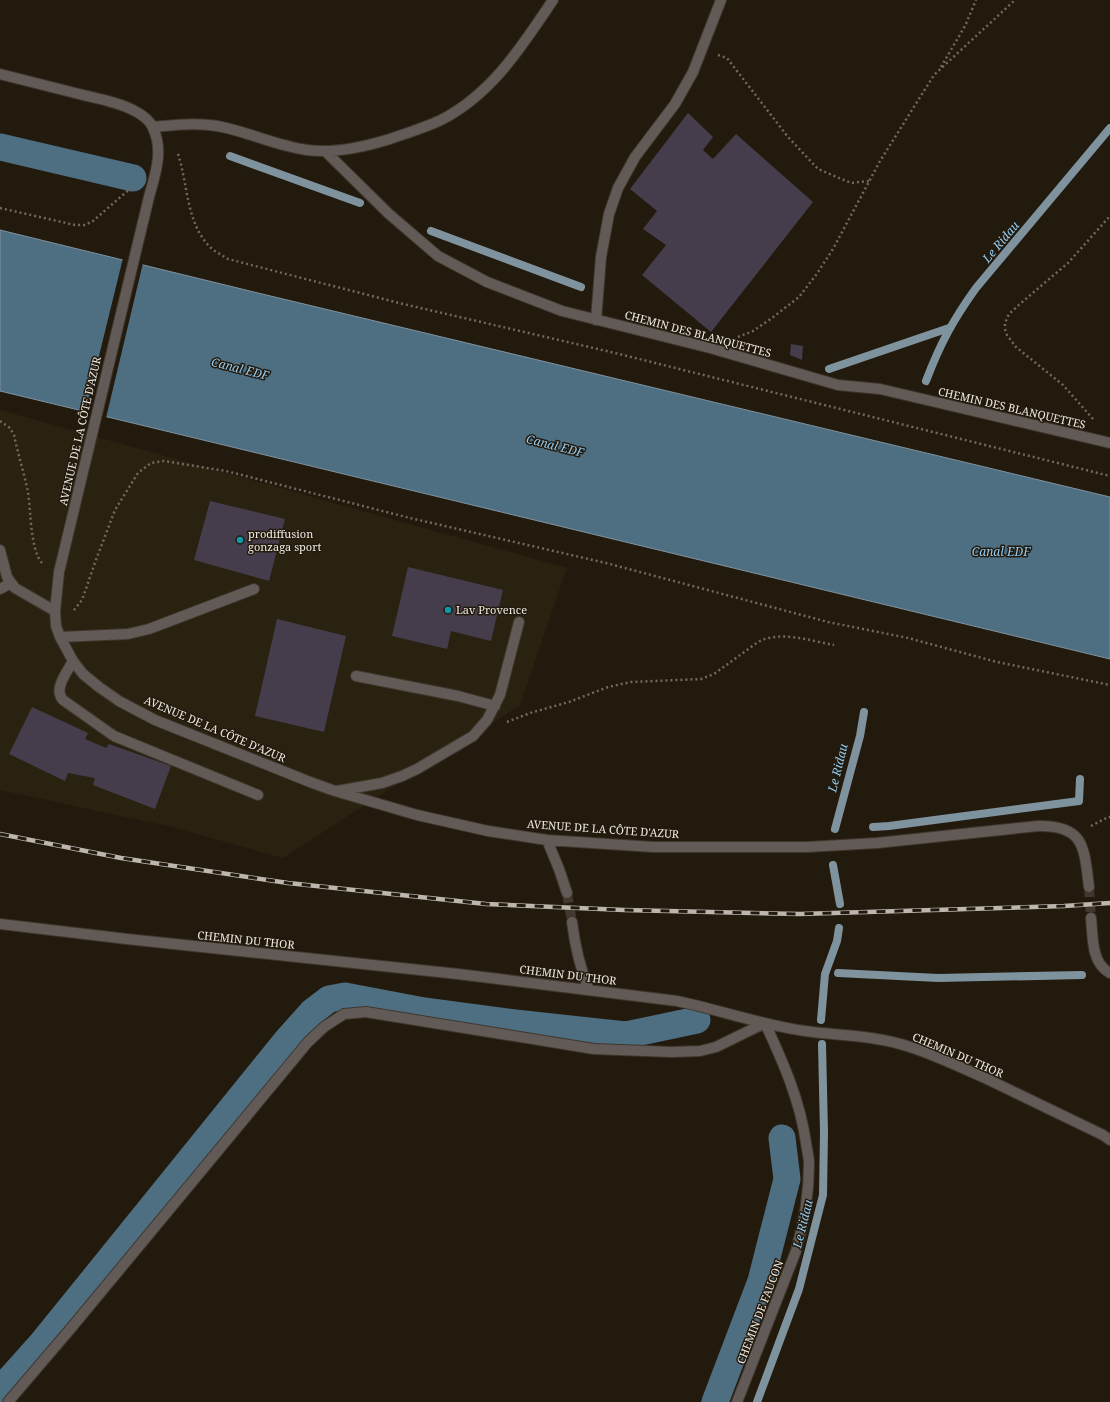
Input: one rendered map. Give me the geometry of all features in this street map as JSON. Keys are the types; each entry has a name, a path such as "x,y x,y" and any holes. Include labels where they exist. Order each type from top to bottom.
{"street":[{"path":"0,74 126,106 142,115 153,127 196,124 222,127 284,145 307,150 325,151 372,144 392,138 441,120 461,108 478,95 496,77 520,48 553,0"},
{"path":"596,320 601,257 609,214 618,188 635,157 675,104 693,72 721,0"},
{"name":"AVENUE DE LA CÔTE D'AZUR","path":"153,127 158,149 158,158 59,572 55,611 56,626 60,637 73,661 83,674 99,687 119,701 155,720 335,791 417,815 488,831 547,840 653,847 807,848 877,843 1038,826 1052,826 1063,828 1074,834 1082,846 1086,858 1089,887"},
{"name":"CHEMIN DES BLANQUETTES","path":"325,151 389,214 438,256 487,282 562,311 710,348 838,385 880,389 1108,443"},
{"path":"0,550 4,568 15,588 55,611"},
{"path":"0,589 11,583"},
{"path":"60,637 136,633 254,588"},
{"path":"335,791 382,782 402,776 417,769 473,736 487,720 500,695 519,622"},
{"path":"73,661 58,692 63,700 114,736 258,795"},
{"path":"356,676 458,696 495,706"},
{"path":"547,840 567,893"},
{"path":"1091,918 1097,960 1101,967 1110,973"},
{"path":"572,922 579,960 590,990"},
{"name":"CHEMIN DU THOR","path":"0,924 135,940 458,974 678,1001 709,1007 765,1023 804,1031 849,1034 895,1042 953,1064 1103,1135 1110,1140"},
{"path":"8,1402 308,1042 324,1027 344,1014 366,1012 594,1049 672,1052 700,1051 716,1047 765,1023"},
{"name":"CHEMIN DE FAUCON","path":"737,1402 796,1251 801,1234 807,1195 809,1163 803,1122 788,1075 765,1023"}],"path":[{"path":"939,70 965,26 976,0"},
{"path":"710,348 752,331 799,297 833,249 880,161 934,75 1015,0"},
{"path":"702,49 727,58 788,137 818,169 852,184 869,180"},
{"path":"168,126 182,166 190,205 197,227 210,247 228,259 399,303 614,353 1110,476"},
{"path":"0,208 74,225 85,225 94,221 133,187"},
{"path":"1108,443 1092,416 1063,384 1016,347 1007,335 1005,323 1009,314 1068,263 1110,216"},
{"path":"0,421 10,428 14,435 28,493 34,548 37,558 42,564 59,572"},
{"path":"55,611 70,613 77,609 82,600 115,510 138,473 151,463 164,461 226,471 410,518 606,563 828,622 908,638 997,662 1110,685"},
{"path":"473,736 530,713 569,702 621,684 701,679 708,677 765,638 796,638 834,645"}],"shaded area":[{"path":"0,410 567,568 520,705 283,858 172,827 0,790"}],"water":[{"name":"Canal EDF","path":"0,230 1110,497 1110,659 0,391"}],"pier":[{"path":"123,258 143,263 106,418 85,413"}],"building":[{"path":"688,113 713,137 703,150 713,159 736,134 813,202 711,332 642,275 666,245 643,229 657,211 630,189"},
{"path":"791,344 803,346 802,360 790,355"},
{"name":"prodiffusion gonzaga sport","path":"210,501 285,519 269,581 194,560"},
{"name":"Lav Provence","path":"408,567 503,590 491,641 451,631 447,649 392,636"},
{"path":"277,619 346,636 324,732 255,716"},
{"path":"32,707 88,733 85,739 106,748 109,744 171,766 155,809 93,785 95,778 68,773 65,781 9,754"}],"waterway":[{"name":"Le Ridau","path":"926,381 936,355 960,311 976,288 1110,128"},
{"path":"0,147 133,178"},
{"path":"230,156 360,203"},
{"path":"431,231 581,287"},
{"path":"829,369 949,328"},
{"name":"Le Ridau","path":"835,829 860,736 864,712"},
{"path":"873,827 1079,801 1080,779"},
{"name":"Le Ridau","path":"833,865 840,904"},
{"name":"Le Ridau","path":"821,1020 825,974 837,941 839,928"},
{"path":"838,973 938,978 1082,975"},
{"path":"0,1390 42,1343 287,1040 312,1012 329,999 345,996 424,1011 626,1035 697,1020"},
{"name":"Le Ridau","path":"757,1402 799,1289 823,1195 824,1133 822,1044"},
{"path":"715,1402 761,1281 787,1179 782,1138"}],"tunnel":[{"path":"1089,887 1091,918"},
{"path":"567,893 572,922"}],"railway":[{"path":"0,834 121,858 288,883 486,904 624,910 800,914 1064,906 1110,903"}],"place":[{"name":"prodiffusion gonzaga sport","path":"240,540"},
{"name":"Lav Provence","path":"448,610"}]}
